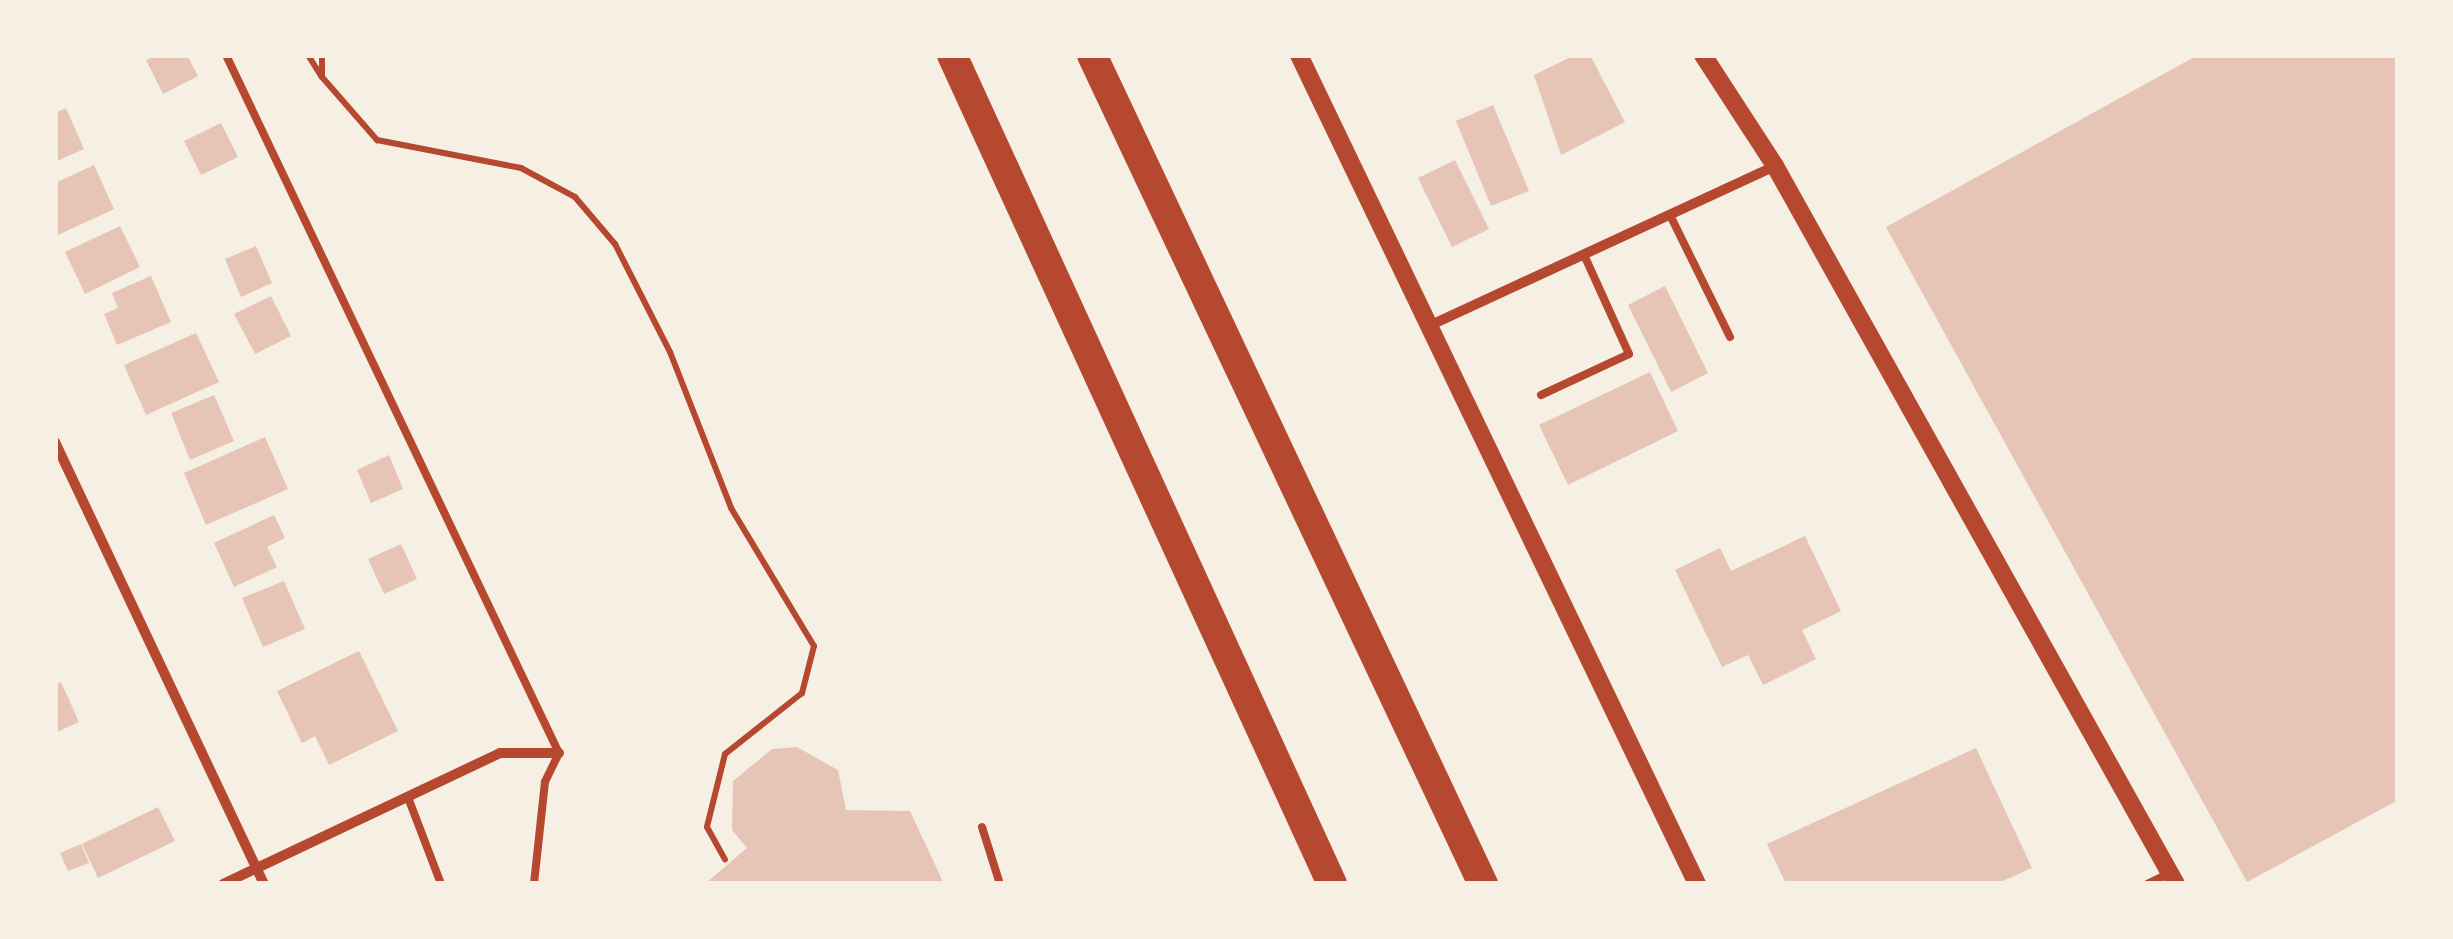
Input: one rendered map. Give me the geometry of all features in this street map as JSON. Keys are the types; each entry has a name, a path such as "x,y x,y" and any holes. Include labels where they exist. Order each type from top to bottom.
{"highway":[{"path":"952,55 1332,884"},
{"path":"1092,55 1483,884"}],"street":[{"path":"1299,55 1697,884"},
{"path":"1703,55 1775,166 2173,879"},
{"path":"1432,326 1775,166"},
{"path":"55,442 264,884"},
{"path":"223,884 409,800 500,753 559,753"}],"lane":[{"path":"226,55 559,753 544,782 534,884"},
{"path":"1670,215 1730,337"},
{"path":"1542,395 1629,354 1584,255"},
{"path":"409,800 441,884"},
{"path":"982,827 1000,884"},
{"path":"2147,884 2173,879"}],"path":[{"path":"308,55 322,78 376,140 521,168 575,198 616,244 731,508 814,646 802,694 725,754 708,826 725,858"},
{"path":"322,55 322,78"}],"building":[{"path":"157,55 187,55 198,76 163,94 146,60"},
{"path":"1575,55 1590,55 1625,122 1561,155 1534,75"},
{"path":"2198,55 2398,55 2398,800 2247,882 1886,227"},
{"path":"1493,105 1529,191 1491,206 1456,121"},
{"path":"66,108 84,149 55,162 55,113"},
{"path":"221,123 238,157 201,175 184,141"},
{"path":"1455,160 1489,229 1452,247 1418,178"},
{"path":"94,165 114,209 58,235 55,183"},
{"path":"120,226 140,267 85,294 65,252"},
{"path":"256,246 272,283 241,297 225,259"},
{"path":"151,276 171,322 117,345 104,314 118,308 112,293"},
{"path":"1665,286 1708,373 1671,392 1628,305"},
{"path":"271,296 291,336 255,354 234,314"},
{"path":"196,333 219,382 146,415 124,365"},
{"path":"1650,372 1678,431 1568,485 1539,425"},
{"path":"214,395 234,441 190,460 171,413"},
{"path":"265,437 288,489 206,525 184,473"},
{"path":"389,455 403,489 371,503 357,470"},
{"path":"274,515 285,538 267,547 277,567 234,587 214,543"},
{"path":"1805,536 1841,611 1802,630 1816,659 1763,685 1748,655 1722,667 1675,570 1720,548 1731,571"},
{"path":"401,544 417,579 384,594 368,559"},
{"path":"284,581 305,629 263,647 242,598"},
{"path":"359,651 398,731 329,765 315,736 302,743 277,691"},
{"path":"61,682 79,722 55,733 55,685"},
{"path":"797,747 838,770 846,810 910,811 944,884 705,884 747,848 732,830 733,781 772,749"},
{"path":"1976,748 2032,868 1996,884 1786,884 1767,844"},
{"path":"158,807 175,841 98,878 82,844"},
{"path":"81,844 89,863 68,871 60,853"}]}
